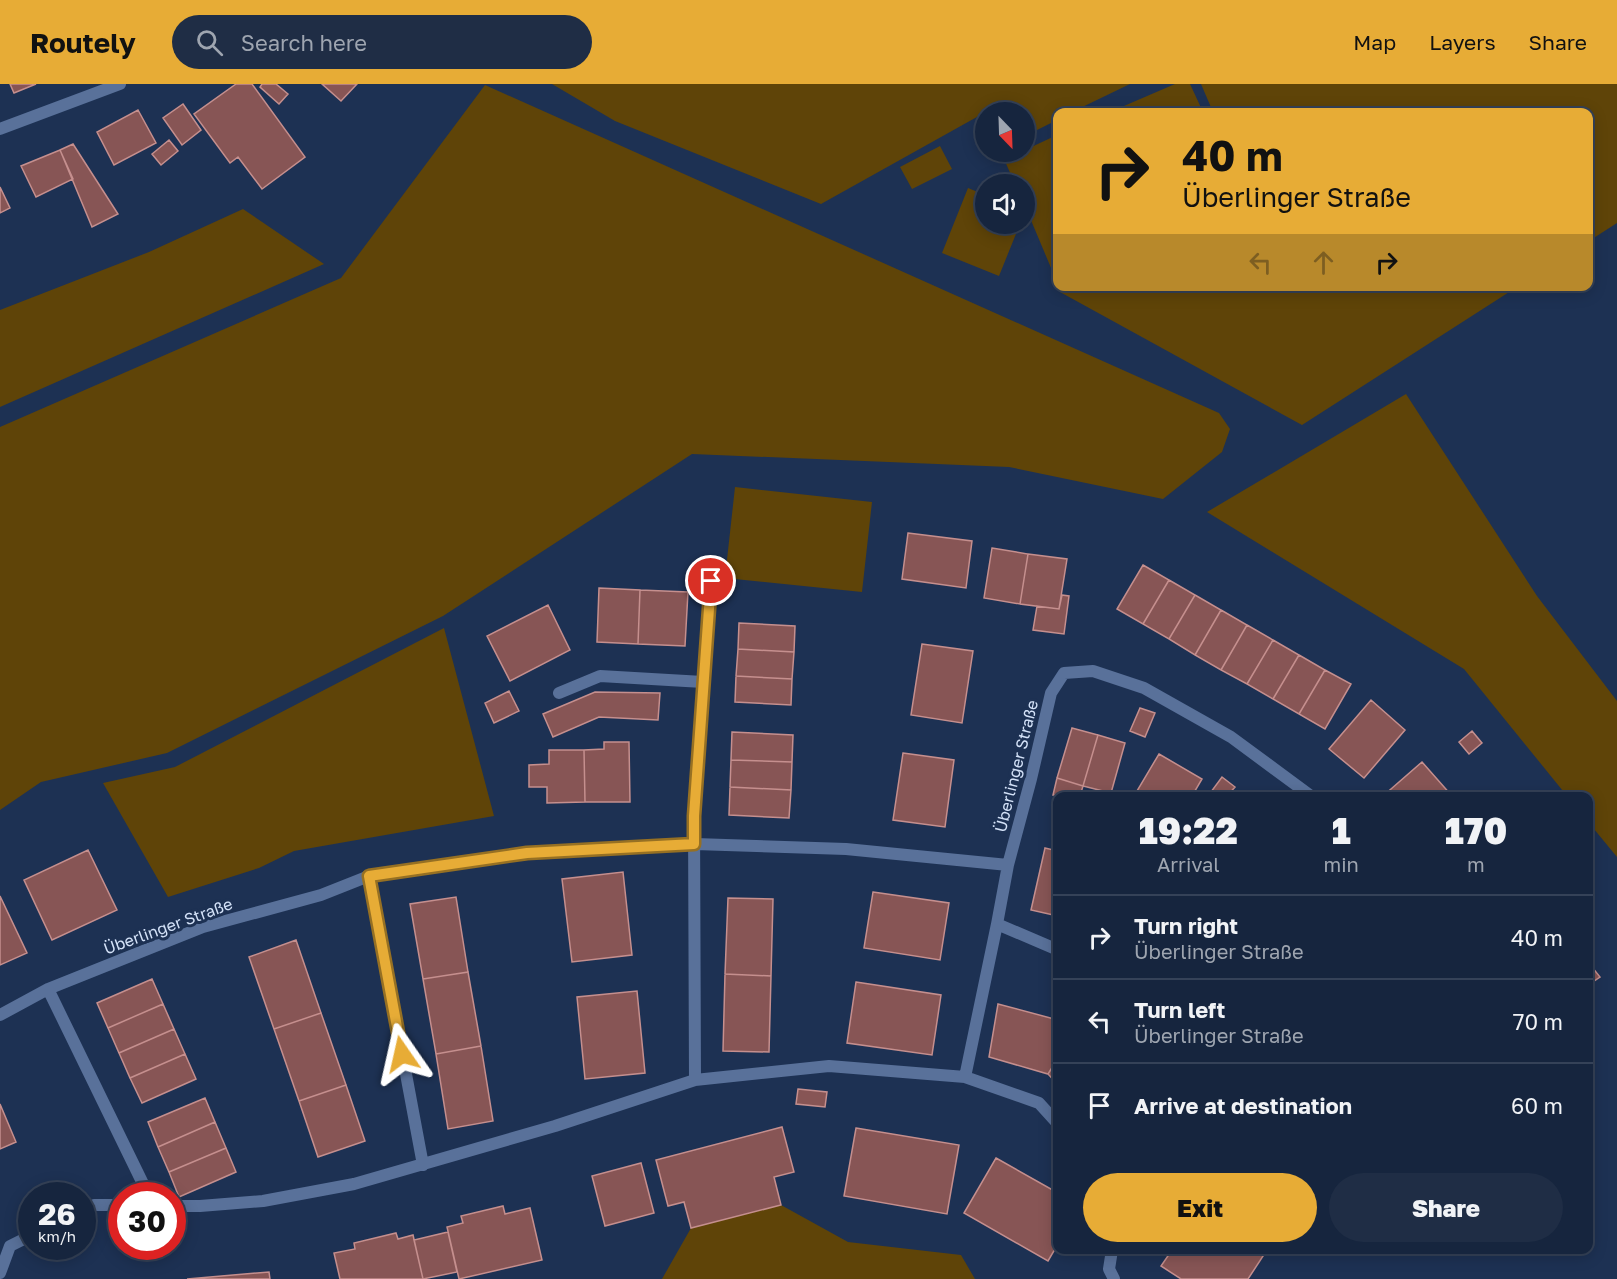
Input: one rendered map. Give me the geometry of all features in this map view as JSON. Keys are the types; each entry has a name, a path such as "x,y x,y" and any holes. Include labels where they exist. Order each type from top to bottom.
{"street":[{"path":"0,129 120,84"},
{"path":"695,1080 694,816 711,581"},
{"name":"Überlinger Straße","path":"965,1077 1008,865 1051,693 1064,673 1093,670 1144,688 1231,737 1306,792"},
{"path":"559,693 600,676 703,682"},
{"name":"Überlinger Straße","path":"0,1015 48,989 203,927 321,895 369,876 527,853 694,844 846,849 1008,865"},
{"path":"369,876 423,1165"},
{"path":"997,924 1053,948"},
{"path":"48,989 141,1182"},
{"path":"186,1206 263,1201 354,1184 555,1126 695,1080 829,1066 965,1077 1039,1103 1053,1118"},
{"path":"0,1273 10,1246 18,1242"},
{"path":"1111,1254 1109,1269 1114,1279"}],"shaded area":[{"path":"552,84 1130,84 1080,108 1053,108 1053,122 1035,131 1035,102 975,102 975,118 821,204 615,121"},
{"path":"1175,84 1190,84 1201,108 1119,108"},
{"path":"1201,84 1617,84 1617,223 1593,238 1593,108 1211,108"},
{"path":"485,85 1219,413 1230,429 1222,452 1163,499 1009,467 692,454 443,616 167,753 41,782 0,810 0,427 341,278"},
{"path":"1053,137 1053,273 1035,230 1035,174 1011,174 1005,162 1035,162 1035,145"},
{"path":"940,146 952,169 912,189 900,167"},
{"path":"968,188 975,191 975,234 1016,234 999,276 942,253"},
{"path":"243,209 324,264 0,407 0,310 149,252"},
{"path":"1062,291 1511,291 1302,425 1060,292"},
{"path":"1406,394 1537,596 1617,701 1617,857 1593,828 1593,792 1564,792 1464,669 1207,512"},
{"path":"735,487 872,502 862,592 725,578"},
{"path":"444,628 494,816 294,851 259,868 168,897 103,783 175,767"},
{"path":"781,1205 848,1242 961,1255 975,1279 662,1279 691,1228"}],"building":[{"path":"10,84 36,84 14,93"},
{"path":"236,84 252,84 305,157 262,189 238,157 230,163 194,114"},
{"path":"262,84 276,84 288,94 279,104 260,87"},
{"path":"322,84 357,84 341,101"},
{"path":"183,104 201,130 182,145 163,118"},
{"path":"138,110 156,143 114,165 97,132"},
{"path":"169,140 178,151 161,165 152,154"},
{"path":"73,144 118,214 92,227 60,150"},
{"path":"60,150 73,179 36,197 21,166"},
{"path":"0,187 10,208 0,213"},
{"path":"908,533 972,541 966,588 902,579"},
{"path":"992,548 1028,554 1020,604 984,598"},
{"path":"1028,554 1067,559 1059,609 1020,604"},
{"path":"1143,565 1169,580 1143,624 1117,609"},
{"path":"1169,580 1195,595 1169,639 1143,624"},
{"path":"599,588 640,590 638,644 597,642"},
{"path":"640,590 688,592 685,646 638,644"},
{"path":"1062,595 1069,596 1064,634 1033,630 1037,606 1059,609"},
{"path":"1195,595 1221,610 1195,655 1169,639"},
{"path":"548,605 570,650 510,681 487,636"},
{"path":"1221,610 1247,625 1221,670 1195,655"},
{"path":"739,623 795,626 794,652 738,649"},
{"path":"1247,625 1273,640 1247,684 1221,670"},
{"path":"1273,640 1299,655 1273,699 1247,684"},
{"path":"922,644 973,651 962,723 911,715"},
{"path":"738,649 794,652 792,679 736,676"},
{"path":"1299,655 1325,670 1299,714 1273,699"},
{"path":"1325,670 1351,684 1325,729 1299,714"},
{"path":"736,676 792,679 791,705 735,702"},
{"path":"509,691 519,711 494,723 485,703"},
{"path":"595,692 660,693 658,720 599,717 553,737 543,714"},
{"path":"1371,700 1405,730 1364,778 1329,749"},
{"path":"1140,708 1155,713 1145,737 1130,731"},
{"path":"1072,728 1098,735 1083,786 1057,778"},
{"path":"1472,731 1482,743 1469,754 1459,742"},
{"path":"732,732 793,735 792,762 731,760"},
{"path":"1098,735 1125,743 1111,792 1083,786"},
{"path":"604,742 629,742 630,802 585,802 584,750 604,749"},
{"path":"549,750 584,750 585,802 547,803 547,787 529,787 529,765 549,764"},
{"path":"903,753 954,760 945,827 893,820"},
{"path":"1159,754 1202,779 1194,792 1136,792"},
{"path":"731,760 792,762 791,790 730,787"},
{"path":"1422,762 1448,792 1388,792"},
{"path":"1222,777 1235,787 1231,792 1211,792"},
{"path":"1057,778 1083,786 1081,792 1054,792"},
{"path":"730,787 791,790 789,818 729,815"},
{"path":"1045,848 1053,850 1053,915 1031,910"},
{"path":"88,850 117,910 52,940 24,880"},
{"path":"623,872 632,955 572,962 562,879"},
{"path":"873,892 949,903 940,960 864,948"},
{"path":"0,896 27,953 0,965"},
{"path":"456,897 468,972 423,979 410,904"},
{"path":"728,898 773,899 771,976 725,974"},
{"path":"296,940 321,1013 274,1029 249,957"},
{"path":"1593,968 1600,977 1593,982"},
{"path":"468,972 481,1046 436,1054 423,979"},
{"path":"725,974 771,976 769,1052 723,1051"},
{"path":"152,979 163,1004 108,1028 97,1003"},
{"path":"856,982 941,995 932,1055 847,1043"},
{"path":"637,991 645,1073 585,1079 577,997"},
{"path":"163,1004 174,1029 119,1053 108,1028"},
{"path":"998,1004 1053,1019 1053,1066 1048,1074 989,1057"},
{"path":"321,1013 346,1085 299,1101 274,1029"},
{"path":"174,1029 185,1054 130,1078 119,1053"},
{"path":"481,1046 493,1121 448,1129 436,1054"},
{"path":"185,1054 196,1079 142,1103 130,1078"},
{"path":"1053,1066 1053,1080 1048,1074"},
{"path":"346,1085 365,1141 318,1157 299,1101"},
{"path":"798,1089 827,1092 825,1107 796,1104"},
{"path":"205,1098 215,1122 158,1147 148,1122"},
{"path":"0,1104 16,1142 0,1149"},
{"path":"215,1122 226,1148 169,1172 158,1147"},
{"path":"782,1127 794,1172 774,1177 781,1205 691,1228 684,1202 668,1206 656,1160"},
{"path":"856,1128 959,1145 947,1214 844,1196"},
{"path":"226,1148 236,1172 186,1194 186,1182 173,1182 169,1172"},
{"path":"996,1158 1053,1190 1053,1252 1048,1261 964,1213"},
{"path":"641,1163 654,1213 605,1226 592,1176"},
{"path":"503,1206 505,1214 530,1208 542,1260 459,1279 447,1227 463,1223 461,1216"},
{"path":"448,1232 457,1272 423,1279 414,1240"},
{"path":"396,1233 398,1239 413,1235 423,1279 340,1279 334,1253 355,1249 354,1243"},
{"path":"1169,1254 1264,1254 1248,1279 1181,1279 1161,1266"},
{"path":"269,1272 270,1279 187,1279"}],"route":[{"path":"402,1054 369,876 527,853 694,844 694,816 711,581"}]}
